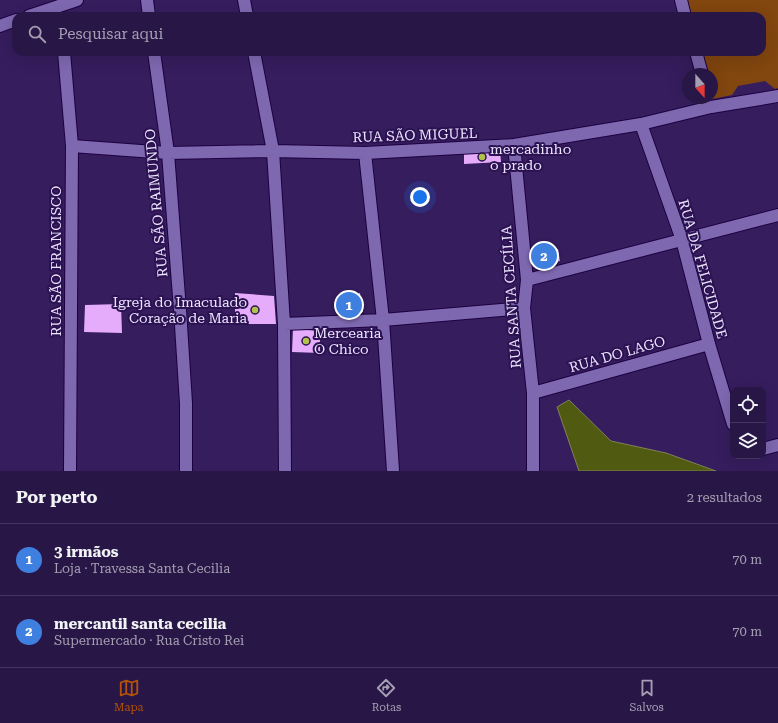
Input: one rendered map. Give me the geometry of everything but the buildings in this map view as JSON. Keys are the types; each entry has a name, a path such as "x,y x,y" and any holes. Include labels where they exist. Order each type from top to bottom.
{"street":[{"path":"60,11 77,0"},
{"path":"147,0 148,12"},
{"path":"244,0 246,12"},
{"path":"681,0 684,12"},
{"path":"0,26 12,22"},
{"name":"RUA SÃO FRANCISCO","path":"64,56 72,146 70,471"},
{"name":"RUA SÃO RAIMUNDO","path":"155,56 168,153 186,403 186,471"},
{"path":"255,56 273,151 284,324 285,471"},
{"path":"697,56 700,68"},
{"name":"RUA SÃO MIGUEL","path":"718,101 778,96"},
{"name":"RUA SÃO MIGUEL","path":"72,146 168,153 273,151 365,153 514,145 641,124 704,104"},
{"name":"RUA DA FELICIDADE","path":"641,124 682,240 709,344 733,423"},
{"name":"RUA SANTA CECÍLIA","path":"514,145 527,280 524,308 533,393 533,471"},
{"path":"365,153 383,320 393,471"},
{"path":"527,280 778,215"},
{"path":"284,324 383,320 524,308"},
{"name":"RUA DO LAGO","path":"533,393 709,344"},
{"path":"766,448 778,445"}],"shaded area":[{"path":"683,0 778,0 778,88 775,89 765,81 738,86 732,95 718,98 718,68 701,68 698,56 766,56 766,12 686,12"},
{"path":"569,400 611,441 666,453 716,471 579,471 557,407"}],"place":[{"name":"mercadinho o prado","path":"482,157"},
{"name":"mercantil santa cecilia","path":"544,256"},
{"name":"3 irmãos","path":"349,305"},
{"name":"Igreja do Imaculado Coração de Maria","path":"255,310"},
{"name":"Mercearia O Chico","path":"306,341"}]}
